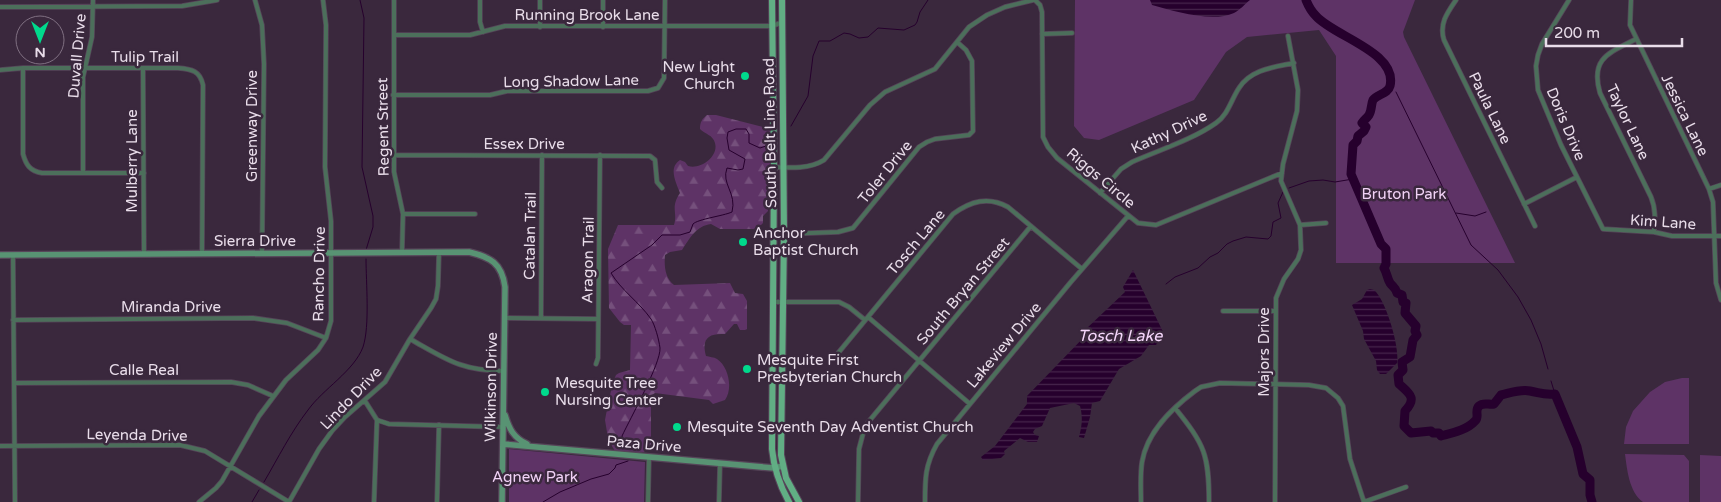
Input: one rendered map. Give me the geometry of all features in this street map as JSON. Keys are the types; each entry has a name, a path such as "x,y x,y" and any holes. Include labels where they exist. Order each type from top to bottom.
{"main road":[{"name":"South Belt Line Road","path":"772,0 774,167 772,449 774,468 789,502"},
{"name":"South Belt Line Road","path":"782,0 784,255 781,455 791,489 799,502"},
{"path":"772,94 783,94"},
{"path":"774,254 784,255"},
{"path":"772,374 782,374"},
{"path":"772,405 781,405"}],"street":[{"name":"Duvall Drive","path":"83,173 83,77 92,37 92,0"},
{"path":"0,7 182,6 217,0"},
{"name":"Greenway Drive","path":"255,0 262,25 264,64 262,253"},
{"name":"Rancho Drive","path":"198,502 216,488 231,466 259,416 286,380 312,356 326,338 332,321 331,221 325,167 327,44 323,0"},
{"name":"Regent Street","path":"394,0 393,154 394,172 403,214 402,252"},
{"path":"480,0 480,22 483,32"},
{"path":"540,0 540,27"},
{"path":"603,0 603,27"},
{"name":"Long Shadow Lane","path":"394,95 490,95 507,91 648,92 658,88 664,78 665,0"},
{"name":"Riggs Circle","path":"774,167 811,166 824,160 870,105 885,92 936,69 969,27 987,15 1005,7 1034,0 1040,5 1042,34 1043,137 1057,158 1138,223 1156,225 1282,173"},
{"name":"Paula Lane","path":"1456,0 1446,13 1442,26 1444,40 1535,226"},
{"name":"Doris Drive","path":"1569,0 1542,44 1536,66 1537,80 1541,99 1603,229"},
{"name":"Jessica Lane","path":"1631,0 1630,25 1709,189 1714,213 1716,283 1721,300"},
{"name":"Running Brook Lane","path":"394,35 470,35 505,26 771,26 781,23"},
{"path":"1042,34 1072,33"},
{"name":"Majors Drive","path":"1274,502 1276,298 1298,260 1301,250 1300,224 1282,181 1282,173 1297,111 1298,90 1288,36"},
{"name":"Taylor Lane","path":"1636,39 1610,52 1601,62 1597,71 1597,80 1600,93 1654,205 1654,232"},
{"name":"Toler Drive","path":"784,234 838,232 853,228 919,147 930,140 969,135 973,131 972,61 966,50 957,42"},
{"name":"Kathy Drive","path":"1100,193 1121,169 1132,162 1205,130 1221,120 1239,87 1255,74 1265,69 1294,63"},
{"path":"23,68 23,154 26,164 32,170 42,173 144,173"},
{"name":"Tulip Trail","path":"0,70 23,68 193,69 199,74 203,82 202,254"},
{"name":"Mulberry Lane","path":"143,68 144,254"},
{"name":"Essex Drive","path":"393,154 650,156 656,162 656,182 662,188"},
{"name":"Catalan Trail","path":"540,318 542,155"},
{"name":"Aragon Trail","path":"596,364 598,358 600,155"},
{"path":"1524,204 1577,177"},
{"path":"1709,189 1721,185"},
{"name":"Tosch Lane","path":"834,358 953,214 965,206 984,201 993,201 1008,207 1082,269"},
{"path":"403,214 475,214"},
{"name":"Lakeview Drive","path":"924,502 926,467 930,456 970,404 1128,216"},
{"path":"1300,224 1326,223"},
{"name":"South Bryan Street","path":"858,502 859,449 865,426 1031,226"},
{"name":"Kim Lane","path":"1603,229 1654,232 1672,236 1721,236"},
{"name":"Lindo Drive","path":"289,502 319,449 332,431 385,382 436,299 440,271 439,252"},
{"name":"Sierra Drive","path":"0,255 469,252 486,256 502,272"},
{"path":"13,255 14,502"},
{"name":"Wilkinson Drive","path":"502,272 505,287 502,502"},
{"path":"773,302 839,302 849,307 885,330 918,362 970,404"},
{"path":"1223,311 1275,312"},
{"name":"Miranda Drive","path":"13,320 253,318 288,323 326,338"},
{"path":"505,318 598,319"},
{"path":"410,339 452,363 478,370 504,371"},
{"name":"Calle Real","path":"14,382 231,382 248,385 273,396"},
{"path":"1141,502 1141,468 1147,444 1160,423 1187,397 1201,387 1220,383 1318,386 1326,388 1338,398 1343,406 1350,459 1364,502 1406,488"},
{"path":"364,401 377,420 374,502"},
{"path":"503,408 508,426 515,437 534,447"},
{"path":"1175,408 1202,445 1209,477 1209,502"},
{"path":"377,420 389,424 503,427"},
{"path":"438,502 439,426"},
{"name":"Paza Drive","path":"503,444 774,468 783,466"},
{"name":"Leyenda Drive","path":"0,446 180,445 204,451 289,502"},
{"path":"648,502 649,458"},
{"path":"719,502 720,463"}],"green space":[{"name":"Bruton Park","path":"1075,0 1415,0 1403,32 1404,37 1515,263 1336,263 1336,56 1319,30 1247,37 1226,52 1194,100 1099,140 1084,138 1074,126"},
{"path":"707,115 716,115 771,129 772,194 767,201 768,211 763,216 763,223 758,228 720,229 711,224 701,227 694,233 682,250 665,255 666,272 674,285 730,283 735,293 743,294 747,301 747,329 740,330 737,324 734,324 725,334 715,334 706,341 706,356 717,359 727,373 729,390 725,400 713,404 709,400 655,393 651,398 651,444 644,452 615,451 610,443 605,420 616,375 630,370 631,325 624,325 620,322 609,308 608,249 618,225 674,225 675,202 680,193 674,175 676,163 680,160 688,166 698,166 708,161 714,153 714,140 700,129 700,124"},
{"path":"1689,378 1689,444 1624,444 1626,427 1633,411 1650,392 1665,382"},
{"name":"Agnew Park","path":"509,449 645,462 644,502 509,502"},
{"path":"1625,454 1684,455 1689,461 1689,502 1643,502 1638,498 1632,486"},
{"path":"1700,455 1721,456 1721,502 1700,502"}],"water":[{"path":"1150,0 1250,0 1234,13 1215,17 1171,10 1152,5"},
{"name":"Tosch Lake","path":"1133,270 1165,336 1156,345 1149,345 1141,356 1119,369 1100,401 1092,403 1084,438 1079,437 1082,422 1080,406 1074,403 1050,408 1042,426 1033,432 1039,436 1037,442 1028,442 1020,438 1004,451 1005,454 1001,458 983,460 981,457 995,446 1027,404 1027,396 1087,334 1086,329 1125,292 1123,287"},
{"path":"1370,289 1379,295 1394,336 1397,363 1386,374 1380,374 1377,370 1376,361 1364,339 1363,331 1352,305 1362,299 1367,290"}],"waterway":[{"path":"360,0 364,18 362,167 373,216 373,227 366,250"},
{"path":"791,126 808,96 813,56 819,41 830,41 844,33 859,38 868,37 878,28 904,30 915,25 920,12 928,0"},
{"path":"1306,0 1316,16 1336,31 1375,54 1390,74 1389,89 1373,100 1370,113 1362,123 1366,127 1353,145 1351,174 1381,244 1386,249 1386,264 1384,268 1389,281 1397,293 1402,295 1403,302 1406,303 1405,313 1416,326 1415,331 1417,335 1413,340 1410,357 1402,362 1403,370 1398,375 1399,384 1411,396 1411,403 1405,411 1404,426 1411,433 1431,431 1439,433 1441,436 1468,427 1476,419 1479,406 1494,404 1501,395 1523,390 1555,394 1577,447 1583,474 1590,480 1592,502"},
{"path":"1396,92 1471,245 1498,270 1518,297 1531,320 1541,344 1548,369"},
{"path":"630,447 623,441 622,436 651,378 660,348 657,333 651,319 611,273 652,245 662,235 680,235 690,232 693,224 696,222 732,212 732,199 726,179 727,168 743,169 745,159 729,150 728,132 736,129 746,129 749,134 749,143 760,148 766,146"},
{"path":"1289,188 1309,181 1323,180 1335,182 1353,179"},
{"path":"1166,284 1175,277 1198,268 1233,241 1246,237 1268,239 1271,236 1273,222 1281,218 1278,203 1283,192"},
{"path":"1456,213 1475,216 1486,212"},
{"path":"264,482 290,436 314,402 346,372 359,356 365,338 367,316 366,259"},
{"path":"1551,381 1555,394"},
{"path":"543,502 560,492 591,479 609,474 616,465 628,461"},
{"path":"252,502 259,490"}],"place":[{"name":"New Light Church","path":"745,76"},
{"name":"Anchor Baptist Church","path":"743,242"},
{"name":"Mesquite First Presbyterian Church","path":"747,369"},
{"name":"Mesquite Tree Nursing Center","path":"545,392"},
{"name":"Mesquite Seventh Day Adventist Church","path":"677,427"}]}
